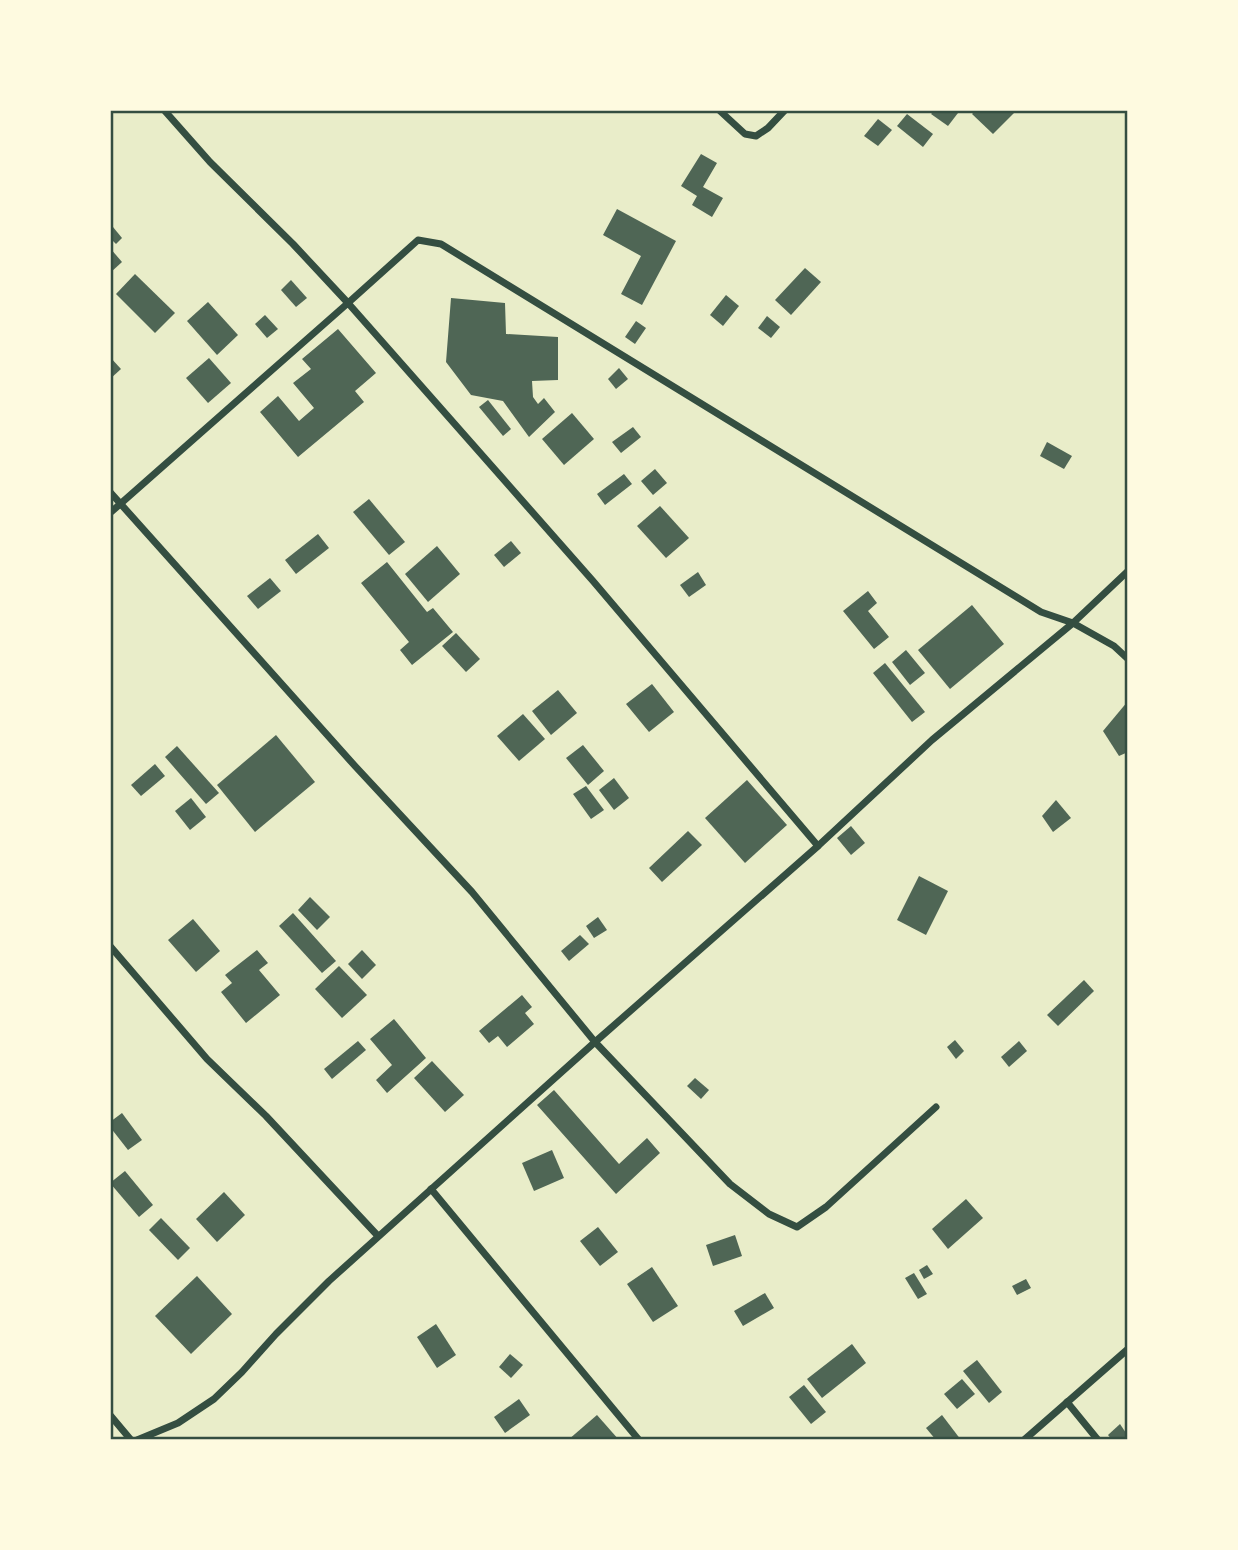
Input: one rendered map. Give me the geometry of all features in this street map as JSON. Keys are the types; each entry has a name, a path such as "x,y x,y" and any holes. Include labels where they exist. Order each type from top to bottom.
{"street":[{"path":"164,110 210,162 348,303 584,571 818,846"},
{"path":"719,110 745,134 756,136 785,110"},
{"path":"110,513 418,240 440,244 1041,612 1073,623 1115,646 1128,659"},
{"path":"110,492 355,766 472,892 595,1042 730,1184 769,1214 797,1227 826,1207 936,1107"},
{"path":"137,1440 178,1423 214,1399 329,1281 378,1236 818,846 932,740 1073,623 1128,571"},
{"path":"110,946 207,1059 265,1116 378,1236"},
{"path":"431,1189 639,1440"},
{"path":"1024,1440 1128,1349"},
{"path":"1067,1402 1098,1440"},
{"path":"110,1415 131,1440"}],"building":[{"path":"935,110 955,110 958,113 948,126 931,114"},
{"path":"976,110 1017,110 993,134 972,114"},
{"path":"907,114 933,134 923,147 897,126"},
{"path":"878,119 892,130 878,146 864,136"},
{"path":"701,154 717,163 703,187 723,198 712,217 692,205 697,196 681,186"},
{"path":"617,209 676,241 642,305 621,294 641,256 603,235"},
{"path":"113,227 122,238 116,244 110,238 110,229"},
{"path":"110,248 122,262 110,273"},
{"path":"805,268 821,282 791,315 775,300"},
{"path":"135,274 175,313 155,333 116,294"},
{"path":"291,280 307,298 296,307 281,290"},
{"path":"726,295 739,306 723,326 710,315"},
{"path":"451,298 505,303 506,334 558,337 558,380 532,381 533,397 538,404 544,398 555,412 529,437 503,401 471,395 446,362"},
{"path":"208,302 238,335 217,355 187,321"},
{"path":"265,315 278,329 267,338 255,324"},
{"path":"767,316 780,327 771,338 758,328"},
{"path":"636,321 646,328 635,344 625,337"},
{"path":"338,329 376,373 355,391 364,402 298,457 260,412 278,396 299,421 314,408 293,383 311,369 302,359"},
{"path":"110,357 121,369 110,379"},
{"path":"209,358 231,383 208,403 186,378"},
{"path":"619,368 628,379 616,389 608,379"},
{"path":"488,400 511,429 503,436 479,407"},
{"path":"572,413 594,439 564,465 542,439"},
{"path":"633,427 641,437 621,453 612,442"},
{"path":"1047,442 1072,456 1064,469 1040,456"},
{"path":"655,469 667,483 653,495 641,481"},
{"path":"624,474 632,484 605,505 597,494"},
{"path":"369,499 405,542 389,555 353,512"},
{"path":"660,506 689,538 666,558 637,526"},
{"path":"318,534 329,548 296,574 285,560"},
{"path":"511,541 521,553 504,567 494,555"},
{"path":"437,546 460,574 428,602 405,574"},
{"path":"387,562 427,612 433,608 453,632 412,665 400,650 409,642 361,583"},
{"path":"698,572 706,585 689,597 680,585"},
{"path":"270,578 281,591 258,609 247,596"},
{"path":"868,591 877,603 868,611 889,637 874,649 843,611"},
{"path":"972,605 1004,644 950,689 918,650"},
{"path":"456,633 480,659 466,672 442,646"},
{"path":"906,650 925,673 910,685 892,662"},
{"path":"885,663 925,712 912,722 873,673"},
{"path":"652,684 674,712 649,732 626,704"},
{"path":"558,690 577,713 551,735 532,711"},
{"path":"1128,701 1128,752 1119,756 1103,731"},
{"path":"523,714 545,739 519,761 497,736"},
{"path":"276,735 315,782 255,832 217,785"},
{"path":"583,745 604,771 588,785 566,758"},
{"path":"177,746 219,793 206,804 165,757"},
{"path":"155,764 165,776 141,796 131,785"},
{"path":"614,778 629,798 614,810 599,790"},
{"path":"747,780 787,825 745,863 705,818"},
{"path":"586,786 604,810 591,819 573,794"},
{"path":"191,798 206,817 190,830 175,811"},
{"path":"1056,800 1071,818 1053,832 1042,816"},
{"path":"851,826 865,843 851,855 837,838"},
{"path":"688,831 702,845 662,882 649,868"},
{"path":"919,876 948,891 926,935 897,920"},
{"path":"310,897 330,917 317,930 298,910"},
{"path":"293,913 336,961 322,973 279,926"},
{"path":"598,917 607,930 594,938 586,926"},
{"path":"193,919 220,951 196,972 168,940"},
{"path":"580,935 589,944 569,961 561,951"},
{"path":"257,950 268,963 259,970 280,995 246,1023 221,992 232,983 225,975"},
{"path":"362,950 376,965 362,979 348,964"},
{"path":"339,966 367,995 342,1018 315,989"},
{"path":"1084,980 1094,991 1058,1026 1047,1015"},
{"path":"522,995 532,1007 525,1013 534,1024 507,1047 498,1036 489,1043 479,1031"},
{"path":"394,1019 426,1058 387,1093 376,1080 392,1065 370,1039"},
{"path":"955,1040 964,1051 956,1059 947,1047"},
{"path":"358,1041 366,1050 332,1079 324,1069"},
{"path":"1019,1041 1027,1051 1009,1067 1001,1057"},
{"path":"432,1061 464,1095 445,1112 414,1078"},
{"path":"695,1078 709,1090 701,1099 687,1086"},
{"path":"554,1090 619,1164 647,1138 660,1153 616,1194 537,1105"},
{"path":"122,1113 142,1140 128,1150 110,1127 110,1122"},
{"path":"552,1150 564,1178 534,1191 522,1163"},
{"path":"125,1171 153,1205 139,1217 110,1183"},
{"path":"224,1192 245,1215 217,1242 196,1219"},
{"path":"966,1199 983,1218 948,1249 932,1229"},
{"path":"161,1218 190,1248 178,1260 149,1230"},
{"path":"598,1227 618,1252 600,1266 580,1241"},
{"path":"735,1235 742,1256 713,1266 706,1245"},
{"path":"927,1265 933,1274 924,1279 919,1270"},
{"path":"652,1267 678,1306 653,1322 627,1284"},
{"path":"914,1273 927,1294 918,1299 905,1278"},
{"path":"197,1276 232,1314 191,1354 155,1316"},
{"path":"1026,1279 1031,1288 1017,1295 1012,1286"},
{"path":"765,1293 774,1308 743,1326 734,1311"},
{"path":"436,1324 456,1355 437,1368 417,1337"},
{"path":"852,1344 866,1363 822,1398 807,1379"},
{"path":"510,1354 523,1365 511,1378 499,1367"},
{"path":"977,1360 1002,1392 989,1403 963,1371"},
{"path":"962,1379 975,1394 957,1409 944,1394"},
{"path":"804,1385 826,1412 811,1424 789,1397"},
{"path":"519,1399 530,1415 505,1433 494,1417"},
{"path":"597,1415 619,1440 568,1440"},
{"path":"942,1415 961,1440 936,1440 926,1428"},
{"path":"1120,1424 1128,1436 1124,1440 1112,1440 1108,1435"}]}
